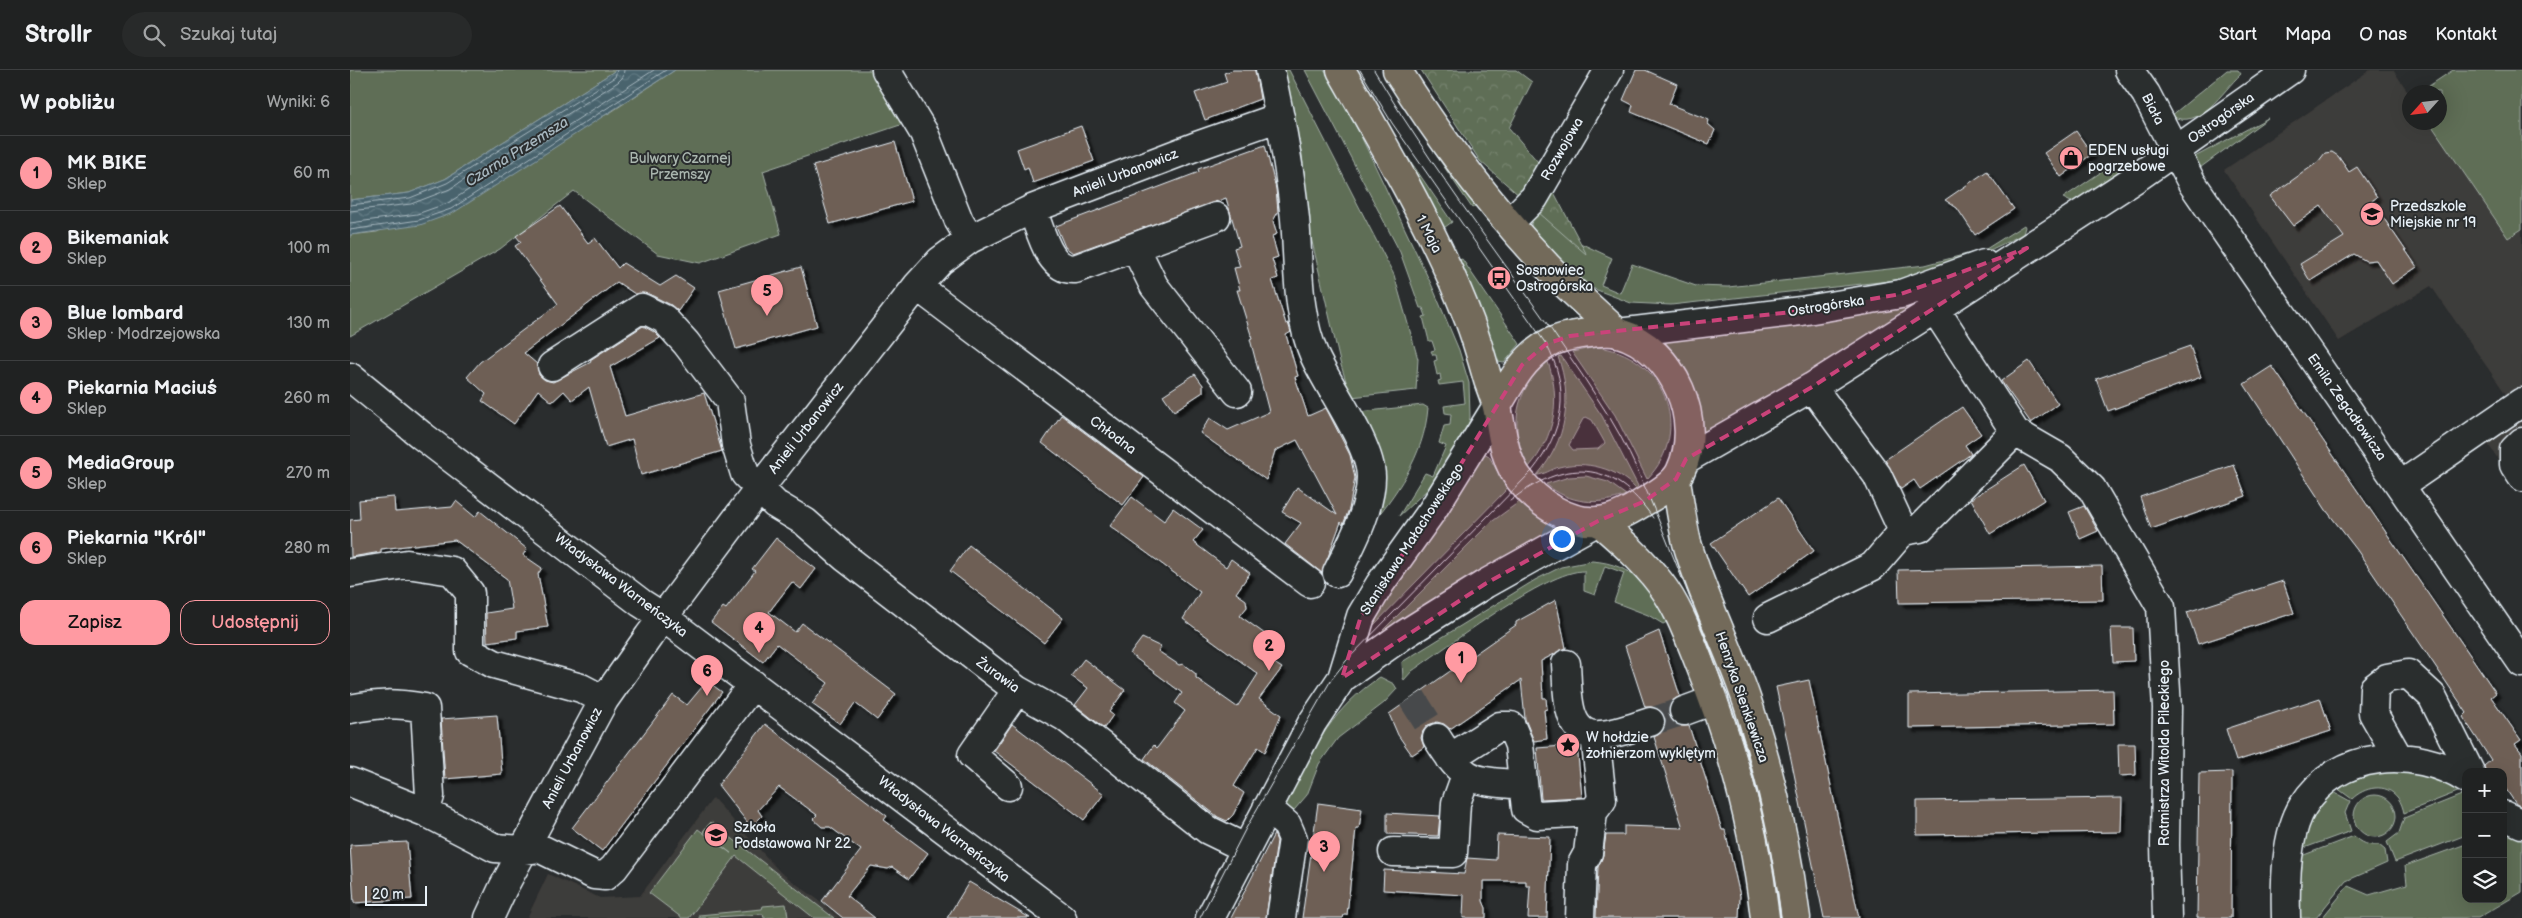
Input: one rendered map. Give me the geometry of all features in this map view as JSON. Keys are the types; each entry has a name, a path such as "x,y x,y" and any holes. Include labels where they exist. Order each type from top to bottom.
{"main road":[{"name":"1 Maja","path":"1341,70 1382,143 1449,273 1478,341 1497,406 1500,429 1510,466 1531,493 1546,505 1562,514 1598,521"},
{"path":"1397,70 1447,144 1509,223 1549,268 1618,333"},
{"path":"1497,406 1522,366 1546,344 1570,336 1618,333"},
{"name":"Henryka Sienkiewicza","path":"1618,333 1652,352 1665,365 1675,381 1688,419 1681,469 1682,517 1692,559 1737,672 1764,758 1780,826 1796,918"},
{"path":"1598,521 1633,509 1681,469"},
{"name":"Henryka Sienkiewicza","path":"1598,521 1638,557 1661,583 1683,624 1714,700 1749,824 1765,918"}],"street":[{"path":"886,70 924,133 959,221 970,239"},
{"path":"1270,70 1288,156 1299,293 1306,332 1316,357 1343,406 1368,462 1371,477 1356,537 1337,573"},
{"name":"Rozwojowa","path":"1509,223 1534,198 1609,70"},
{"name":"Ostrogórska","path":"1681,469 1935,309 2174,151 2290,70"},
{"name":"Biała","path":"2134,71 2174,151"},
{"name":"Anieli Urbanowicz","path":"489,918 523,850 604,700 759,489 917,286 940,261 970,239 1032,209 1197,146 1280,117"},
{"name":"Emila Zegadłowicza","path":"2174,151 2192,183 2522,663"},
{"path":"1032,209 1054,262 1067,270 1076,269 1216,217"},
{"path":"1135,247 1154,286 1237,392"},
{"name":"Ostrogórska","path":"1618,333 1801,311 1901,294 2027,248"},
{"name":"Chłodna","path":"917,286 1310,583"},
{"name":"Żurawia","path":"552,366 642,308 664,319 686,343 730,401 736,445 746,474 775,504 805,522 854,564 1017,690 1065,717 1208,830 1245,848"},
{"name":"Rotmistrza Witolda Pileckiego","path":"1935,309 2015,432 2060,458 2092,489 2161,606 2167,708 2165,845 2167,918"},
{"name":"Władysława Warneńczyka","path":"350,377 421,435 640,603 664,616 1062,918"},
{"path":"1812,387 1877,475 1903,531"},
{"path":"2401,485 2522,402"},
{"name":"Stanisława Małachowskiego","path":"1210,918 1312,723 1342,678 1361,616 1380,584 1432,511 1497,406"},
{"path":"1768,618 1873,566 1903,531 1920,528 2015,432"},
{"path":"2522,442 2514,450 2514,465 2522,477"},
{"name":"Stanisława Małachowskiego","path":"1342,678 1405,634 1485,584 1598,521"},
{"path":"350,573 407,564 452,571 470,593 470,651 494,664 581,688 604,700"},
{"path":"1566,664 1571,714 1576,726 1586,734 1600,735 1650,722"},
{"path":"2398,757 2373,712 2374,688 2388,678 2408,674 2432,696 2468,768"},
{"path":"350,782 424,812 495,848 523,850 539,848 594,875 605,876 620,860 753,684"},
{"path":"1008,786 972,755 1017,690"},
{"path":"1684,710 1714,700"},
{"path":"350,709 378,703 400,703 425,708 430,796 424,812"},
{"path":"1451,757 1500,726 1511,726 1519,745 1526,808 1537,815 1594,812"},
{"path":"1580,918 1582,864 1588,853 1594,812 1602,800 1595,735"},
{"path":"1451,757 1472,780 1523,785"},
{"path":"1393,852 1454,854 1456,803 1451,757"},
{"path":"2286,918 2284,874 2296,824 2303,806 2322,785 2339,771 2359,764 2398,757 2426,761 2462,777"},
{"path":"1267,808 1287,825 1293,839 1281,918"},
{"path":"2507,817 2522,824"}],"highlighted area":[{"path":"2027,248 1812,387 1686,459 1676,479 1645,501 1598,521 1485,584 1342,678 1361,616 1432,511 1522,365 1546,344 1570,336 1801,311 1901,294"}],"shaded area":[{"name":"Przedszkole Miejskie nr 19","path":"2370,70 2393,70 2403,85 2402,130 2435,130 2508,237 2522,229 2522,494 2485,440 2521,416 2431,286 2339,341 2224,170"},
{"name":"Szkoła Podstawowa Nr 22","path":"713,798 780,872 843,918 527,918 548,874 600,898 640,896"}],"green space":[{"path":"350,70 616,70 445,179 409,193 350,200"},
{"name":"Bulwary Czarnej Przemszy","path":"675,70 898,70 927,116 763,171 781,234 700,263 658,254 574,191 500,249 350,336 350,235 377,232 611,112"},
{"path":"1278,70 1289,70 1394,275 1418,359 1416,390 1351,397 1340,362 1310,233 1302,154"},
{"path":"1305,70 1325,70 1358,130 1432,286 1459,350 1469,383 1470,417 1468,428 1442,476 1399,516 1425,473 1433,476 1446,446 1439,443 1444,426 1450,425 1451,414 1445,413 1444,406 1465,403 1463,382 1439,385 1438,381 1441,380 1440,374 1437,375 1434,361 1437,360 1436,355 1433,355 1431,351 1435,350 1432,341 1429,341 1423,317 1426,316 1423,308 1420,308 1400,252"},
{"path":"1421,70 1516,70 1532,82 1509,128 1538,162 1587,255 1480,161"},
{"path":"2227,70 2238,70 2241,74 2210,107 2192,118 2182,119 2171,116"},
{"path":"2453,70 2522,70 2522,229 2508,238 2435,130 2447,130 2447,85 2430,85"},
{"path":"1401,98 1478,204 1472,208 1399,100"},
{"path":"2268,118 2193,173 2191,159"},
{"path":"1398,143 1452,222 1441,230"},
{"path":"2113,164 2119,172 2073,203 2063,198"},
{"path":"1538,210 1580,243 1612,258 1601,285 1620,293 1632,264 1696,286 1728,287 1925,265 1986,249 2024,225 2025,227 2023,234 1992,249 1947,267 1898,280 1671,305 1631,303 1584,285 1537,238 1531,229 1531,219"},
{"path":"1462,259 1520,344 1504,363 1498,362 1457,261"},
{"path":"1917,301 1918,306 1711,436 1703,433 1699,406 1692,383 1681,362 1664,341"},
{"path":"1596,347 1619,352 1639,363 1654,378 1665,396 1670,417 1669,438 1661,459 1647,479 1615,415 1572,352"},
{"path":"1561,356 1602,416 1638,486 1636,489 1620,476 1600,467 1590,465 1569,465 1537,475 1555,448 1561,434 1564,419 1565,388 1563,372 1558,357","holes":["1586,417 1592,420 1605,443 1598,449 1573,450 1569,445 1583,419"]},
{"path":"1548,362 1554,390 1555,404 1553,417 1545,443 1529,467 1518,439 1518,411 1528,385"},
{"path":"1423,405 1428,408 1421,443 1415,459 1398,489 1366,531 1359,412"},
{"path":"1484,453 1489,456 1507,489 1371,628 1372,622"},
{"path":"1586,476 1608,482 1626,495 1605,501 1585,501 1564,496 1546,484 1569,477"},
{"path":"1519,502 1552,525 1554,530 1381,636 1378,635 1490,523"},
{"path":"1592,561 1619,567 1639,580 1669,621 1663,624 1648,615 1614,602 1624,573 1605,566 1595,595 1584,591 1584,571 1567,574 1546,583 1497,612 1412,671 1404,680 1402,662 1535,580 1561,567"},
{"path":"1380,677 1394,684 1397,689 1384,703 1338,738 1319,764 1307,795 1289,816 1286,801 1289,792 1317,743 1349,702"},
{"path":"2369,769 2431,775 2460,791 2404,813 2398,798 2387,790 2381,788 2369,789 2352,799 2333,785"},
{"path":"2328,789 2350,801 2345,813 2351,831 2296,851 2298,836"},
{"path":"2375,795 2390,801 2396,816 2390,831 2375,837 2360,831 2354,816 2360,801"},
{"path":"2462,795 2462,837 2395,862 2387,842 2399,833 2404,818"},
{"path":"711,822 834,918 814,918 736,856 689,918 682,918 649,893 698,829 732,854 703,831"},
{"path":"2507,832 2522,838 2522,892 2507,901"},
{"path":"2354,836 2365,844 2379,845 2385,850 2387,863 2346,881 2316,918 2298,918 2296,858"},
{"path":"2462,845 2462,903 2503,903 2478,918 2322,918 2348,886 2369,895 2407,884 2405,866"},
{"path":"786,904 788,917 764,918 763,914 699,918 699,915 762,909 763,906"}],"water":[{"name":"Czarna Przemsza","path":"616,70 675,70 453,213 420,225 350,235 350,200 409,193 445,179"}],"building":[{"path":"1233,70 1255,70 1260,99 1205,120 1195,93 1227,82 1224,73"},
{"path":"1636,70 1645,70 1677,84 1669,104 1709,120 1708,124 1715,130 1709,144 1631,112 1633,105 1623,100"},
{"path":"1081,126 1094,161 1033,183 1028,167 1024,169 1017,149"},
{"path":"2076,131 2092,154 2061,177 2044,153"},
{"path":"895,142 912,201 830,224 813,166"},
{"path":"1265,145 1276,189 1278,212 1273,221 1277,234 1272,236 1278,257 1272,259 1278,278 1272,280 1286,324 1288,323 1291,332 1286,335 1298,376 1295,377 1308,416 1326,408 1350,455 1355,478 1349,509 1343,525 1341,522 1322,573 1285,544 1301,523 1282,512 1297,487 1337,515 1297,440 1275,451 1266,480 1200,433 1210,418 1228,430 1269,412 1250,339 1252,338 1237,290 1240,290 1234,268 1240,267 1234,248 1240,246 1226,198 1073,253 1065,247 1056,226 1199,172 1198,169"},
{"path":"2332,152 2338,156 2349,172 2357,167 2377,197 2372,201 2417,267 2392,284 2376,260 2366,261 2354,254 2310,281 2300,264 2344,237 2321,206 2293,226 2270,196 2318,162 2325,153"},
{"path":"1987,171 2014,209 1975,235 1957,208 1945,200"},
{"path":"560,206 588,243 595,238 618,268 623,263 660,286 676,276 694,288 678,311 671,305 649,294 635,294 617,282 524,353 537,364 539,375 545,380 553,382 591,362 590,360 643,326 660,338 610,367 625,416 704,393 722,451 641,475 632,439 606,447 589,387 572,400 564,391 552,402 538,390 514,424 482,401 486,394 467,377 480,362 558,304 515,246 521,242 516,236"},
{"path":"801,267 817,326 736,349 719,290"},
{"path":"2190,346 2201,377 2108,411 2096,379"},
{"path":"2029,361 2058,404 2031,423 2001,381"},
{"path":"2272,366 2496,693 2491,697 2521,740 2515,744 2522,753 2522,807 2516,804 2507,791 2507,768 2484,768 2484,766 2491,760 2463,717 2467,713 2357,550 2326,510 2244,384"},
{"path":"1195,374 1203,385 1203,392 1174,411 1163,395"},
{"path":"1962,407 1981,434 1965,445 1971,454 1920,489 1914,480 1901,489 1885,460"},
{"path":"1061,415 1144,477 1123,505 1042,443"},
{"path":"2024,465 2044,500 1990,534 1971,499"},
{"path":"2234,465 2246,496 2151,529 2140,497"},
{"path":"394,497 395,512 452,507 456,501 475,517 480,511 527,549 523,555 542,568 538,574 548,627 517,631 517,638 487,642 486,613 512,609 507,579 455,540 381,549 381,552 351,557 350,520 360,519 359,500"},
{"path":"1132,497 1164,521 1173,508 1203,530 1193,542 1226,567 1231,559 1250,573 1236,593 1246,600 1247,607 1240,616 1276,642 1265,657 1282,668 1259,699 1281,715 1265,752 1258,747 1234,786 1244,793 1233,815 1227,821 1218,817 1144,759 1154,745 1157,748 1185,711 1175,703 1182,693 1130,654 1142,638 1161,647 1158,651 1179,665 1183,664 1196,674 1196,678 1237,707 1258,674 1183,619 1200,592 1110,526"},
{"path":"1778,498 1814,551 1748,597 1711,543"},
{"path":"2084,506 2098,531 2080,539 2069,512"},
{"path":"776,538 816,569 801,589 792,582 769,612 795,632 802,623 896,694 877,720 855,703 840,724 812,704 828,683 777,644 763,662 711,622 723,607 726,609 755,571 752,569"},
{"path":"969,545 1063,618 1044,643 950,571"},
{"path":"2102,566 2103,600 1899,603 1898,570"},
{"path":"2283,581 2294,613 2198,644 2187,612"},
{"path":"1556,600 1566,648 1541,661 1543,698 1546,698 1547,709 1544,710 1547,739 1534,741 1525,719 1521,680 1450,729 1444,724 1437,722 1428,725 1423,731 1421,738 1424,747 1412,755 1398,735 1389,714 1516,625 1516,622"},
{"path":"2111,628 2133,628 2134,661 2113,662"},
{"path":"1659,631 1680,696 1672,701 1669,708 1669,716 1674,723 1681,726 1689,726 1722,830 1725,830 1740,896 1739,918 1596,918 1598,867 1603,855 1606,835 1624,835 1624,826 1683,828 1654,737 1662,732 1665,726 1665,718 1660,710 1653,707 1645,707 1625,646"},
{"path":"1084,659 1125,690 1109,712 1113,715 1104,728 1075,705 1088,688 1071,676"},
{"path":"1809,680 1859,918 1824,918 1776,687"},
{"path":"707,681 722,692 602,851 572,828 673,695 687,705"},
{"path":"2113,690 2114,724 1909,728 1909,694"},
{"path":"2320,698 2331,731 2236,761 2226,729"},
{"path":"497,715 502,774 445,779 441,719"},
{"path":"765,724 887,816 884,820 928,853 909,879 892,867 888,869 871,866 847,896 875,918 843,918 822,901 861,850 830,827 822,827 813,819 817,815 779,787 758,810 762,816 751,827 718,785"},
{"path":"1012,724 1104,794 1084,820 994,751"},
{"path":"2118,744 2135,744 2136,775 2119,776"},
{"path":"1577,745 1582,797 1541,799 1537,748"},
{"path":"2232,772 2231,918 2197,918 2199,773"},
{"path":"2122,798 2121,832 1917,835 1917,801"},
{"path":"1318,803 1362,809 1359,828 1356,828 1347,915 1344,915 1343,918 1302,918"},
{"path":"1387,813 1440,816 1438,836 1387,834"},
{"path":"1274,834 1277,841 1266,918 1231,918"},
{"path":"1497,835 1550,837 1547,918 1528,918 1530,886 1526,886 1526,881 1483,881 1483,901 1486,908 1486,918 1463,918 1464,895 1383,890 1384,870 1464,874 1467,858 1496,860"},
{"path":"407,842 412,899 354,903 350,845"},
{"path":"969,882 1030,918 947,918"}],"tunnel":[{"path":"1412,698 1437,738"},
{"path":"1650,722 1684,711"}],"tram line":[{"path":"1200,918 1245,830 1331,680 1346,661 1532,471 1551,441 1560,410 1559,378 1546,344 1392,123 1360,70"},
{"path":"1374,70 1430,159 1582,374 1610,418 1638,472 1727,695 1754,782 1765,827 1781,918"},
{"path":"1510,501 1530,487 1549,478 1568,472 1586,471 1604,475 1621,484 1637,498 1653,518"}],"place":[{"name":"EDEN usługi pogrzebowe","path":"2071,158"},
{"name":"Przedszkole Miejskie nr 19","path":"2372,214"},
{"name":"Sosnowiec Ostrogórska","path":"1499,278"},
{"name":"MediaGroup","path":"767,316"},
{"name":"Piekarnia Maciuś","path":"759,653"},
{"name":"Bikemaniak","path":"1269,671"},
{"name":"MK BIKE","path":"1461,683"},
{"name":"Piekarnia \"Król\"","path":"707,696"},
{"name":"W hołdzie żołnierzom wyklętym","path":"1568,745"},
{"name":"Szkoła Podstawowa Nr 22","path":"716,835"},
{"name":"Blue lombard","path":"1324,872"}]}
